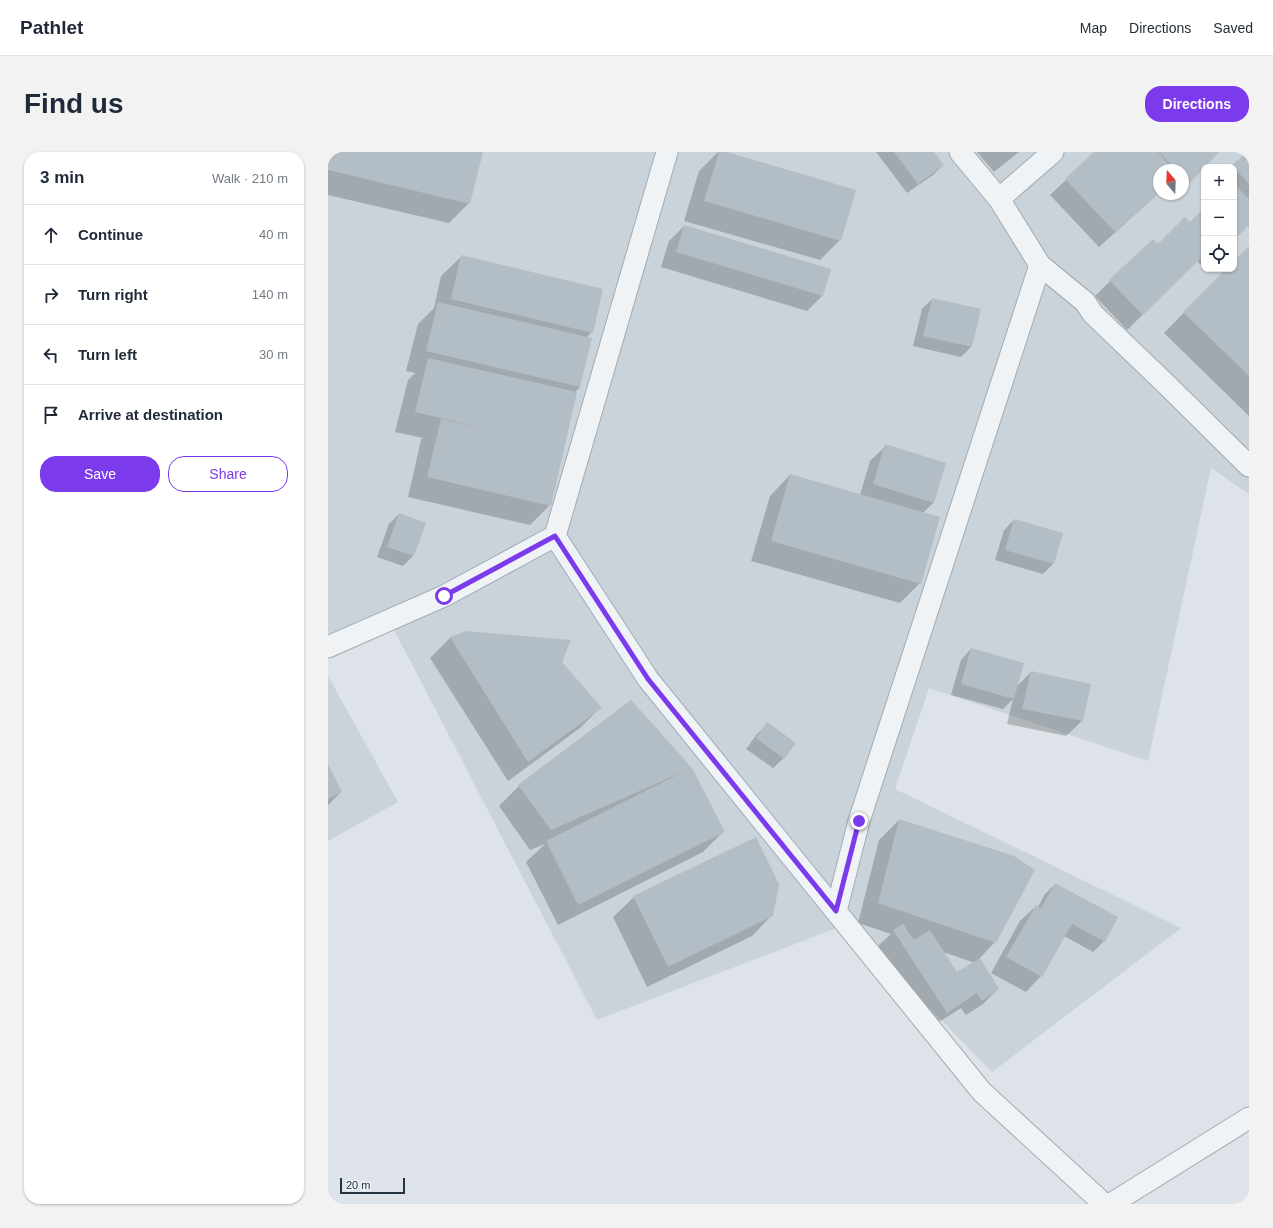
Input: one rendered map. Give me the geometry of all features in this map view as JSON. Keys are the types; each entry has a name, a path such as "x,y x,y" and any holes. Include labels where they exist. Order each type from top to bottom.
{"street":[{"path":"328,647 444,596 555,536 667,152"},
{"path":"960,152 999,199 1040,265 1085,302 1093,314 1249,466"},
{"path":"999,199 1053,152"},
{"path":"836,911 859,821 1040,265"},
{"path":"555,536 648,679 982,1092 1104,1204"},
{"path":"1111,1204 1249,1118"}],"shaded area":[{"path":"328,152 1249,152 1249,494 1211,468 1148,761 929,688 895,789 1181,928 992,1072 847,924 597,1020 390,622 328,656"},
{"path":"328,676 398,802 328,841"}],"building":[{"path":"328,152 483,152 470,204 328,170"},
{"path":"719,152 727,152 856,190 841,241 704,201"},
{"path":"894,152 934,152 944,165 918,184"},
{"path":"1094,152 1158,152 1168,164 1153,164 1153,198 1115,232 1065,179"},
{"path":"1159,152 1219,152 1208,164 1201,164 1201,171 1189,184 1189,164 1170,164"},
{"path":"1247,152 1249,152 1249,184 1237,171 1237,164 1233,164"},
{"path":"1237,187 1249,199 1249,225 1237,237"},
{"path":"1201,211 1201,258 1143,315 1109,280 1153,239 1158,244 1185,217 1190,222"},
{"path":"684,225 831,269 823,296 676,252"},
{"path":"1249,246 1249,376 1183,312 1223,272 1237,272 1237,258"},
{"path":"461,255 603,289 593,333 451,299"},
{"path":"932,298 981,309 972,347 923,336"},
{"path":"438,302 592,338 580,387 426,351"},
{"path":"428,358 577,392 551,506 427,477 441,419 483,428 415,412"},
{"path":"885,444 946,463 934,503 873,484"},
{"path":"790,474 940,517 921,584 771,541"},
{"path":"399,513 426,523 414,556 387,547"},
{"path":"1014,519 1063,533 1054,564 1005,550"},
{"path":"466,631 571,640 562,662 602,708 528,762 450,637"},
{"path":"971,648 1024,663 1014,699 961,684"},
{"path":"1031,671 1091,684 1083,721 1022,709"},
{"path":"631,700 692,768 725,832 578,905 546,841 685,771 551,830 518,785"},
{"path":"767,722 796,743 784,759 756,738"},
{"path":"328,764 342,792 328,799"},
{"path":"899,819 1014,856 1035,870 996,943 878,903"},
{"path":"756,837 779,884 773,916 668,967 633,896"},
{"path":"1055,883 1118,917 1105,942 1072,924 1042,977 1006,957 1036,905 1041,908"},
{"path":"903,924 914,940 930,930 957,972 980,958 999,989 982,1001 977,993 947,1013 893,930"}],"route":[{"path":"444,596 555,536 648,679 836,911 859,821"}]}
